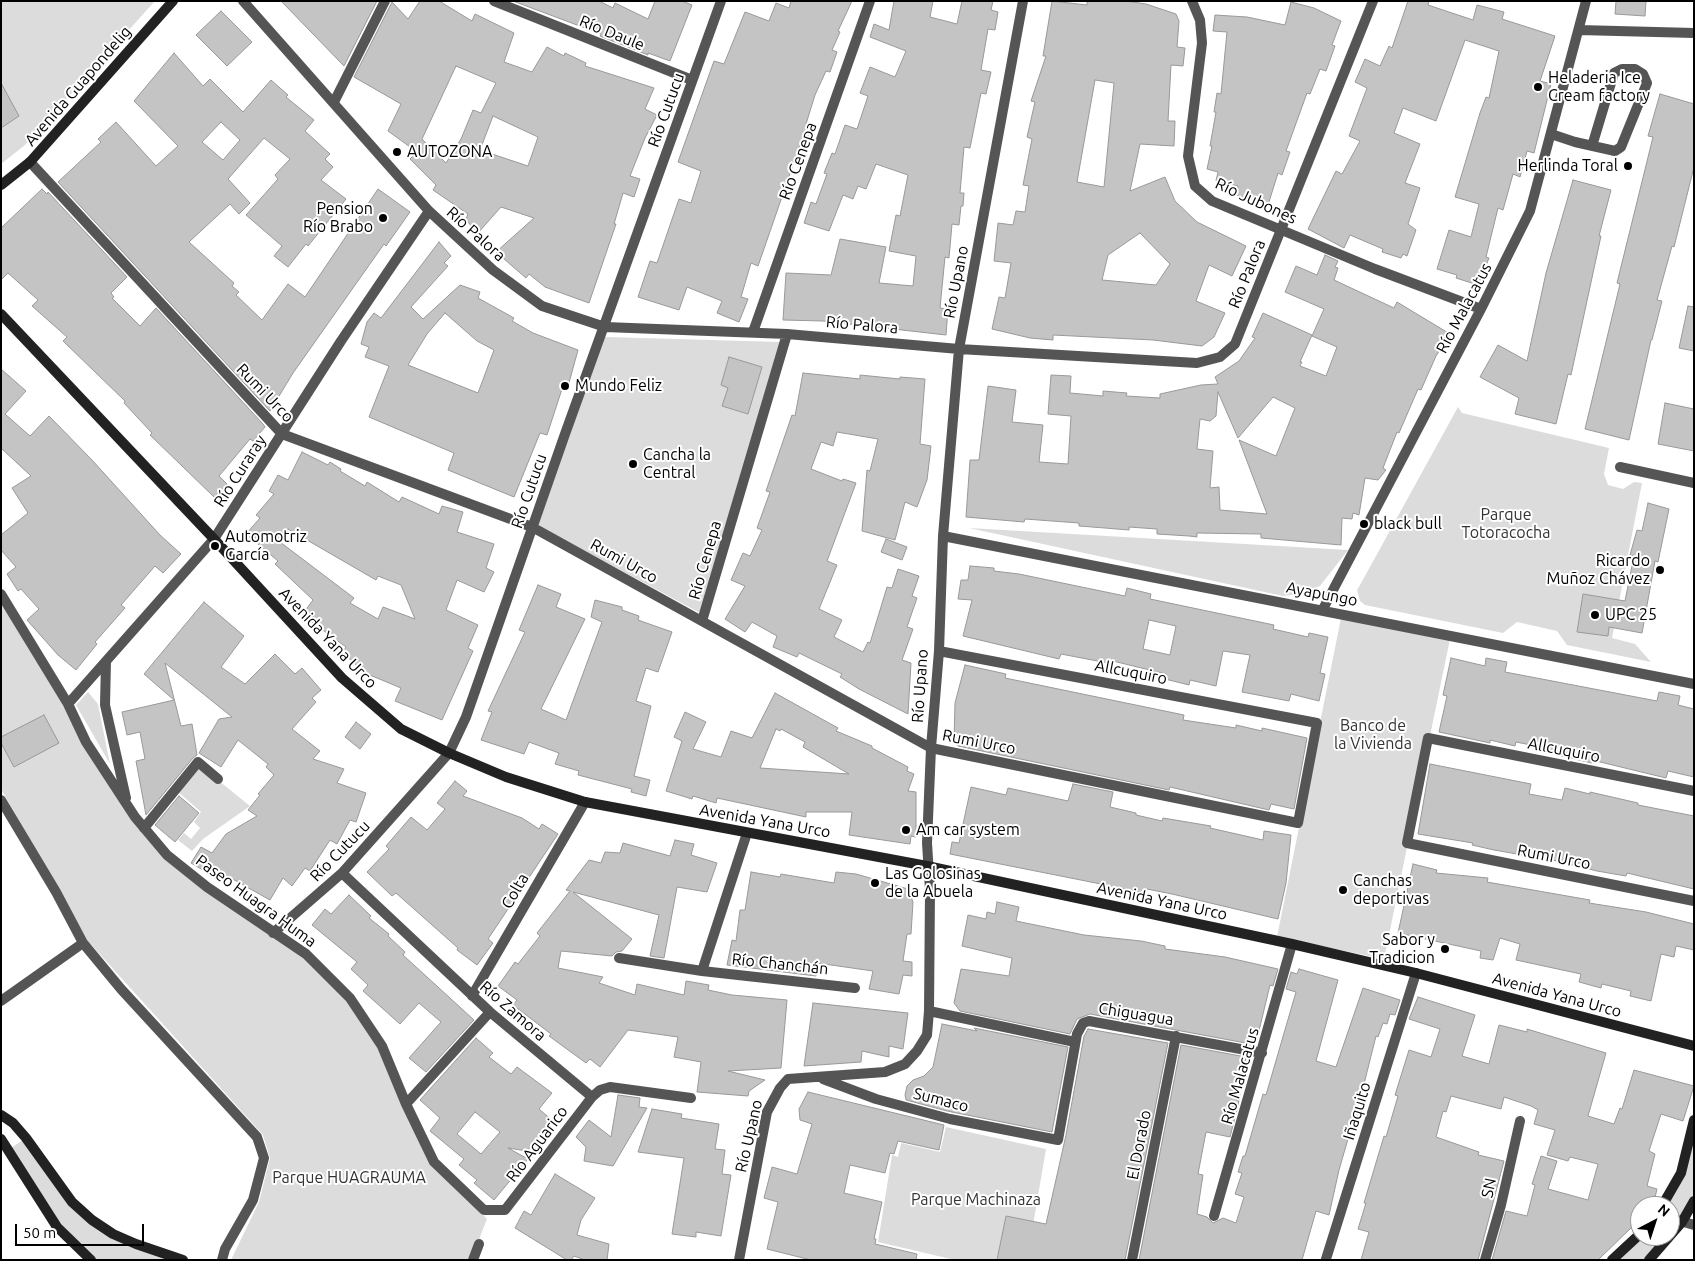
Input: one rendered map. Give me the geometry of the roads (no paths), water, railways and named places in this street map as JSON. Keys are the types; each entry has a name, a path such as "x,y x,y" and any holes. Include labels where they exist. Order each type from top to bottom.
{"street":[{"name":"Avenida Guapondelig","path":"1,185 30,162 172,1"},
{"name":"Río Palora","path":"243,1 429,211 493,270 542,306 605,327 787,334 959,350 1197,363 1220,357 1235,344 1373,1"},
{"path":"334,102 384,1"},
{"name":"Río Daule","path":"494,1 692,80"},
{"name":"Río Cutucu","path":"273,933 342,873 449,754 466,717 532,527 721,1"},
{"name":"Río Cenepa","path":"753,332 870,1"},
{"name":"Río Upano","path":"739,1260 767,1112 772,1099 788,1079 885,1072 905,1064 918,1051 927,1035 929,1011 930,890 927,866 931,748 938,651 943,536 959,350 1023,1"},
{"name":"Río Jubones","path":"1192,1 1200,20 1202,43 1188,156 1195,186 1212,201 1481,309"},
{"name":"Río Malacatus","path":"1323,610 1481,309 1530,211 1586,1"},
{"path":"1579,30 1694,33"},
{"path":"1551,134 1592,146 1615,150 1621,147 1647,83 1643,74 1635,69 1622,69 1614,73 1592,146"},
{"name":"Rumi Urco","path":"30,162 282,434 532,527 931,748 1298,823"},
{"name":"Río Curaray","path":"68,704 214,539 341,341 429,211"},
{"name":"Avenida Yana Urco","path":"1,314 214,539 342,678 401,730 449,754 506,777 585,802 927,866 1292,944 1416,973 1694,1046"},
{"name":"Río Cenepa","path":"702,621 787,334"},
{"path":"1620,467 1694,484"},
{"name":"Ayapungo","path":"943,536 1694,684"},
{"name":"Paseo Huagra Huma","path":"1,594 68,704 86,742 144,828 174,860 208,887 306,954 350,998 382,1046 406,1104 434,1162 484,1210 505,1210"},
{"name":"Allcuquiro","path":"938,651 1317,723 1298,823"},
{"path":"106,661 104,705 128,806"},
{"name":"Allcuquiro","path":"1407,843 1428,738 1694,791"},
{"path":"144,828 198,762 218,779"},
{"path":"1,800 56,892 83,943 122,989 258,1137 264,1158 253,1200 222,1260"},
{"name":"Colta","path":"472,996 585,802"},
{"name":"Río Chanchán","path":"702,971 747,833"},
{"name":"Rumi Urco","path":"1407,843 1694,901"},
{"name":"Río Zamora","path":"342,873 472,996 592,1097"},
{"path":"1,1001 83,943"},
{"name":"Río Malacatus","path":"1214,1216 1292,944"},
{"name":"Río Chanchán","path":"619,958 702,971 855,988"},
{"name":"Iñaquito","path":"1326,1259 1416,973"},
{"path":"929,1011 1076,1042"},
{"path":"406,1104 490,1012"},
{"name":"Chiguagua","path":"1058,1140 1076,1042 1079,1028 1083,1023 1090,1021 1262,1053"},
{"name":"El Dorado","path":"1132,1260 1176,1036"},
{"name":"Sumaco","path":"820,1077 894,1104 950,1119 1058,1140"},
{"path":"592,1097 600,1090 610,1087 691,1098"},
{"name":"Río Aguarico","path":"505,1210 592,1097"},
{"path":"1,1115 13,1123 26,1138 72,1202 92,1220 113,1234 183,1260"},
{"path":"1667,1196 1680,1173 1694,1120"},
{"name":"SN","path":"1485,1260 1501,1205 1520,1121"},
{"path":"1,1138 58,1226 91,1260"},
{"path":"1649,1260 1682,1222 1694,1201"},
{"path":"1682,1222 1694,1226"},
{"path":"1612,1260 1630,1243"},
{"path":"473,1260 479,1244"}],"place":[{"name":"Heladeria Ice Cream factory","path":"1538,87"},
{"name":"AUTOZONA","path":"397,152"},
{"name":"Herlinda Toral","path":"1628,166"},
{"name":"Pension Río Brabo","path":"383,218"},
{"name":"Mundo Feliz","path":"565,386"},
{"name":"Cancha la Central","path":"633,464"},
{"name":"black bull","path":"1364,524"},
{"name":"Automotriz García","path":"215,546"},
{"name":"Ricardo Muñoz Chávez","path":"1660,570"},
{"name":"UPC 25","path":"1595,615"},
{"name":"Am car system","path":"906,830"},
{"name":"Las Golosinas de la Abuela","path":"875,883"},
{"name":"Canchas deportivas","path":"1343,890"},
{"name":"Sabor y Tradicion","path":"1445,949"}],"park label":[{"name":"Parque Totoracocha","path":"1506,524"},
{"name":"Banco de la Vivienda","path":"1373,735"},
{"name":"Parque HUAGRAUMA","path":"349,1178"},
{"name":"Parque Machinaza","path":"976,1200"}]}
